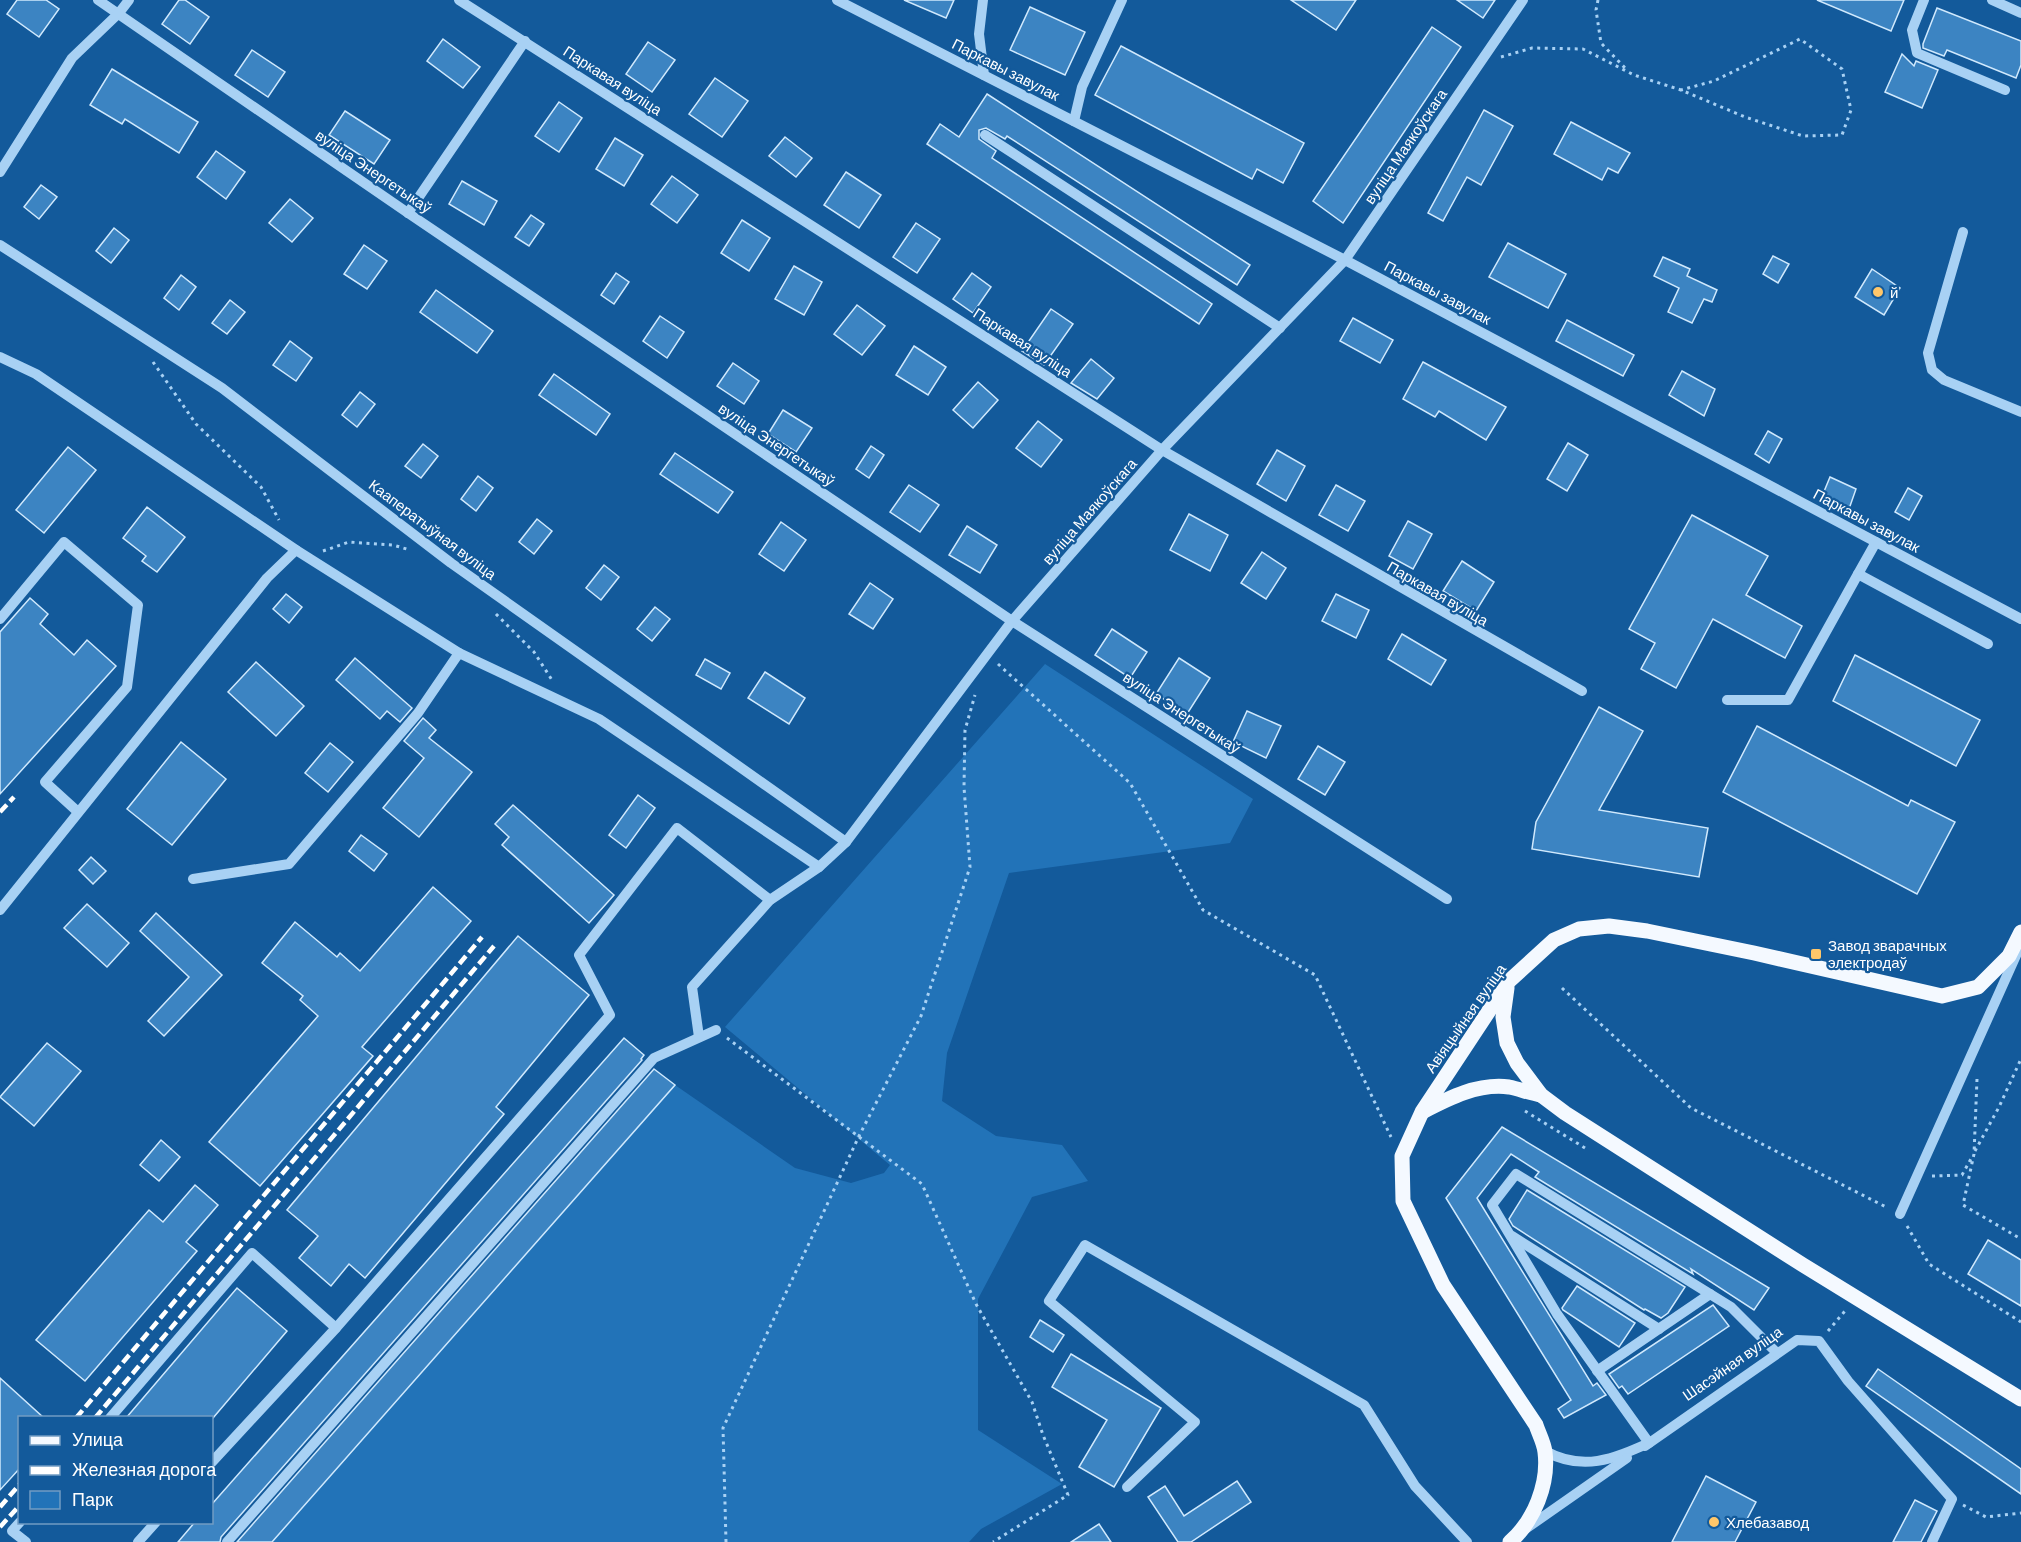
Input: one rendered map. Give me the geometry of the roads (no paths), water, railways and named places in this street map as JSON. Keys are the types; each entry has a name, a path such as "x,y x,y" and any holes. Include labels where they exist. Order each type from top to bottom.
{"main road":[{"name":"Авіяцыйная вуліца","path":"1515,1538 1536,1505 1545,1477 1545,1451 1536,1425 1443,1285 1403,1201 1402,1160 1422,1112 1508,982 1554,940 1579,929 1609,926 1733,948 1942,996 1978,987 2009,956 2021,932"},
{"path":"1508,982 1503,1017 1507,1043 1517,1064 1540,1095 1575,1120 1803,1265 2021,1399"},
{"path":"1422,1112 1454,1095 1482,1088 1507,1087 1540,1095"}],"street":[{"name":"вуліца Энергетыкаў","path":"98,0 408,213 1012,621 1447,899"},
{"path":"0,171 72,58 119,13 129,0"},
{"name":"Паркавая вуліца","path":"459,0 1162,450 1582,691"},
{"name":"Паркавы завулак","path":"837,0 1345,260 2021,619"},
{"path":"983,0 979,34 984,75"},
{"path":"1074,121 1082,87 1122,0"},
{"name":"вуліца Маякоўскага","path":"699,1037 692,987 770,900 819,867 846,842 1012,621 1162,450 1345,260 1522,0"},
{"path":"1924,0 1912,30 1917,53 2005,90"},
{"path":"1992,0 2021,13"},
{"path":"408,213 525,41"},
{"path":"985,135 1280,328"},
{"path":"1963,232 1928,353 1932,370 1944,380 2021,412"},
{"name":"Кааператыўная вуліца","path":"0,246 222,388 451,562 846,842"},
{"path":"0,357 36,374 296,550 459,653 598,719 819,867"},
{"path":"0,619 64,542 138,605 127,687 45,782 78,812"},
{"path":"1727,700 1788,700 1876,542"},
{"path":"0,910 267,578 296,550"},
{"path":"1858,574 1988,644"},
{"path":"193,879 289,864 418,713 459,653"},
{"path":"213,1461 336,1328 610,1015 579,956 677,828 770,900"},
{"path":"1900,1214 2021,945"},
{"path":"226,1542 654,1058 716,1029"},
{"path":"1545,1451 1556,1457 1594,1462 1616,1458 1649,1443 1557,1314 1491,1205 1516,1174 1731,1307 1777,1353"},
{"path":"1509,1234 1659,1329"},
{"path":"1127,1487 1195,1422 1049,1301 1085,1245 1364,1405 1415,1486 1467,1542"},
{"path":"112,1416 252,1253 336,1328"},
{"path":"1597,1371 1710,1294"},
{"name":"Шасэйная вуліца","path":"1515,1538 1797,1340 1819,1341 1848,1381 1952,1499 1932,1542"},
{"path":"18,1524 12,1531 26,1542"},
{"path":"138,1542 154,1524"}],"railway":[{"path":"0,812 14,797"},
{"path":"78,1416 482,937"},
{"path":"97,1416 494,946"},
{"path":"0,1507 18,1486"},
{"path":"0,1527 18,1507"}],"place":[{"name":"й","path":"1878,292"},
{"name":"Завод зварачных электродаў","path":"1816,954"},
{"name":"Хлебазавод","path":"1714,1522"}]}
